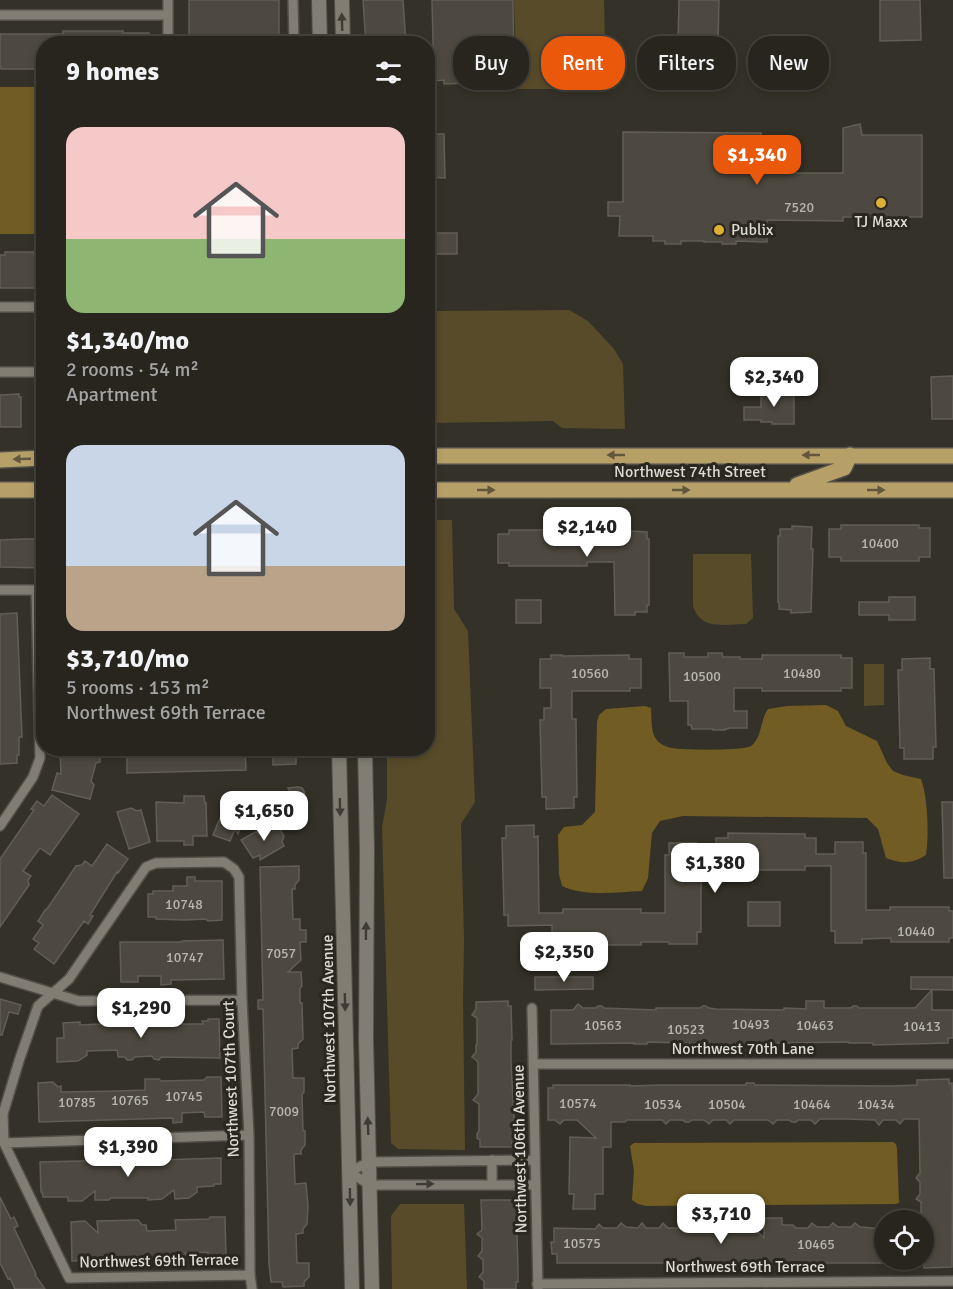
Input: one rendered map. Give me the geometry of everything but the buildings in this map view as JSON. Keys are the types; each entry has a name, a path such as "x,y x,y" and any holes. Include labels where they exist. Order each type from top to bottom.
{"main road":[{"path":"319,0 320,36"},
{"path":"342,0 343,36"},
{"path":"785,489 844,468 850,455"},
{"name":"Northwest 74th Street","path":"435,456 953,456"},
{"path":"0,460 36,458"},
{"path":"0,490 36,490"},
{"name":"Northwest 74th Street","path":"435,490 953,490"},
{"name":"Northwest 107th Avenue","path":"339,756 352,1289"},
{"path":"365,756 366,1008 372,1289"}],"street":[{"path":"168,0 168,36"},
{"path":"293,0 294,36"},
{"path":"0,15 168,15"},
{"path":"0,307 36,307"},
{"path":"0,372 36,372"},
{"path":"0,590 36,590"},
{"path":"0,826 33,777 40,756"},
{"name":"Northwest 107th Court","path":"53,993 69,979 146,867 156,863 224,862 234,869 239,877 249,1135 252,1289"},
{"path":"0,977 79,1001 242,1000"},
{"path":"53,993 38,1006 19,1061 3,1114 4,1143 249,1135"},
{"name":"Northwest 106th Avenue","path":"532,1008 538,1286"},
{"name":"Northwest 70th Lane","path":"533,1064 953,1064"},
{"name":"Northwest 69th Terrace","path":"4,1143 69,1278 250,1275"},
{"path":"349,1172 369,1162 535,1160"},
{"path":"492,1161 492,1184"},
{"path":"349,1172 370,1185 536,1185"},
{"name":"Northwest 69th Terrace","path":"538,1286 953,1281"}],"shaded area":[{"path":"514,0 604,0 605,36 541,36 541,89 529,89 529,36 515,36"},
{"path":"0,87 35,87 36,234 0,234"},
{"path":"569,310 588,321 614,349 623,364 625,429 562,428 553,421 435,423 435,311"},
{"path":"435,520 452,520 454,609 468,631 475,802 461,824 465,1150 398,1149 391,1143 382,827 387,800 387,756 435,756"},
{"path":"693,554 751,554 753,618 746,624 708,623 697,614 693,606"},
{"path":"864,664 884,664 884,705 864,706"},
{"path":"826,705 838,711 846,726 877,741 893,771 921,779 927,817 926,855 906,862 886,858 878,829 867,818 683,816 660,821 652,833 648,878 642,891 591,893 562,886 559,874 558,835 564,827 582,825 595,812 597,722 599,715 606,709 645,706 651,708 653,732 660,743 671,748 713,750 751,746 755,743 768,709"},
{"path":"893,1142 897,1149 899,1203 895,1204 646,1206 632,1200 634,1171 630,1146 634,1143"},
{"path":"400,1204 464,1204 467,1289 392,1289 391,1216"}],"place":[{"name":"TJ Maxx","path":"881,203"},
{"name":"Publix","path":"719,230"}]}
